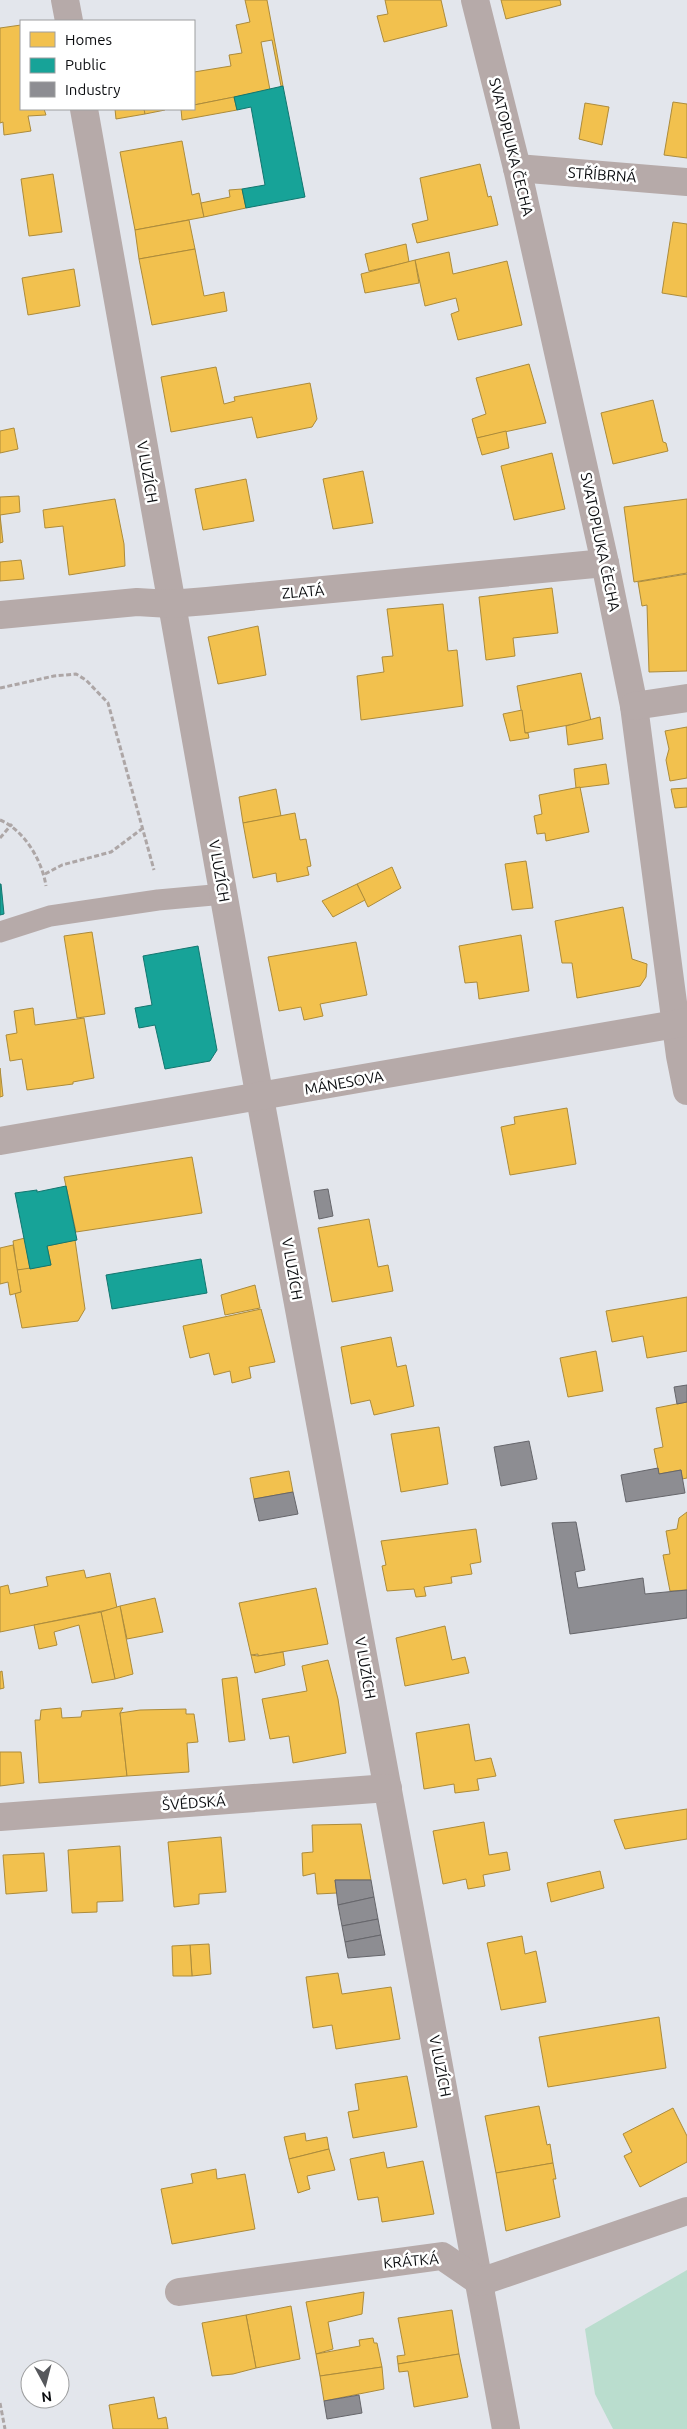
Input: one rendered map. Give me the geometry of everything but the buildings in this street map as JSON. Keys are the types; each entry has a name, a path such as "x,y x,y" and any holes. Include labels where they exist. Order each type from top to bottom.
{"street":[{"path":"65,0 68,20"},
{"name":"SVATOPLUKA ČECHA","path":"474,0 518,168 606,563 634,706 682,1023 687,1091"},
{"name":"V LUZÍCH","path":"84,110 170,604 506,2429"},
{"name":"STŘÍBRNÁ","path":"518,168 687,182"},
{"name":"ZLATÁ","path":"0,615 137,602 170,604 606,563"},
{"path":"634,706 687,698"},
{"name":"MÁNESOVA","path":"0,1141 682,1023"},
{"name":"ŠVÉDSKÁ","path":"0,1817 388,1788"},
{"path":"480,2282 687,2211"},
{"name":"KRÁTKÁ","path":"179,2292 442,2256 480,2282"}],"lane":[{"path":"0,932 50,916 158,900 224,894"}],"path":[{"path":"0,688 76,674 86,680 108,703 133,797 153,862 158,900"},
{"path":"0,820 12,824 23,837 45,874 50,916"},
{"path":"0,838 12,824"},
{"path":"45,874 62,865 111,852 144,828"},
{"path":"0,2403 1,2418 5,2429"}],"green space":[{"path":"687,2270 687,2429 613,2429 595,2394 585,2329"}]}
